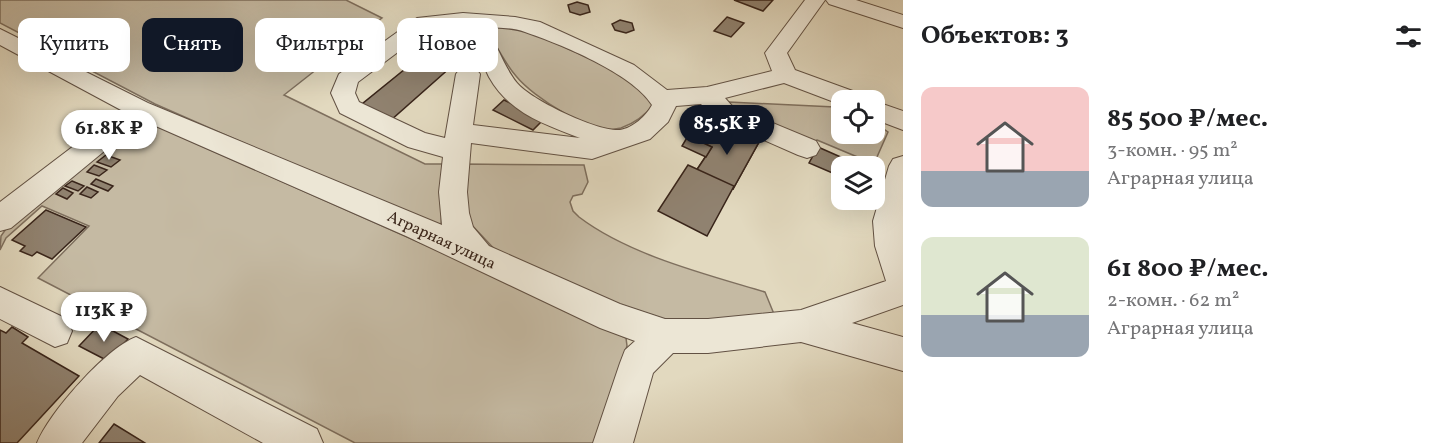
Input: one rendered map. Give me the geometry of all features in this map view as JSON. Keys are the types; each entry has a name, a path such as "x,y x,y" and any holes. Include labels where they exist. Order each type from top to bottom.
{"street":[{"path":"385,26 422,0"},
{"path":"786,75 776,53 815,0"},
{"path":"836,0 903,22"},
{"path":"397,41 347,79 343,93 349,107 417,140 592,149 641,133 659,116 664,105 662,99 634,75 532,27 498,22"},
{"name":"Аграрная улица","path":"0,36 139,109 280,167 612,317 664,336 708,336 801,326 903,354"},
{"path":"498,67 508,87 518,98 598,135 611,139 626,139"},
{"path":"468,74 454,175 454,214 460,232 478,255"},
{"path":"662,99 707,95 786,75 831,92"},
{"path":"707,95 723,112 807,148"},
{"path":"0,219 139,109"},
{"path":"885,114 903,121"},
{"path":"903,166 888,221 891,246 903,284"},
{"path":"801,326 903,291"},
{"path":"0,302 55,331"},
{"path":"613,443 638,363 664,336"},
{"path":"57,443 105,383 136,354 303,443"}],"shaded area":[{"path":"0,0 346,0 382,18 255,18 255,72 313,72 284,95 425,164 445,164 441,226 344,187 155,104 94,72 130,72 130,18 18,18 18,32 0,23"},
{"path":"498,26 531,32 602,64 631,79 654,104 639,119 621,128 609,129 595,126 580,121 549,104 524,85 498,48"},
{"path":"727,103 831,107 831,144 883,144 877,156 855,156 817,140 814,146 734,111"},
{"path":"152,124 520,287 626,338 627,346 595,443 355,443 38,278 89,226 42,206 6,238 0,250 1,236 8,226 132,127"},
{"path":"462,164 584,165 588,182 582,194 573,196 570,202 573,211 579,217 644,253 765,292 774,314 680,322 639,317 500,255 467,220"}],"building":[{"path":"734,0 773,0 763,11"},
{"path":"577,2 588,5 590,12 580,15 570,12 568,5"},
{"path":"727,17 744,23 731,37 714,31"},
{"path":"620,20 632,23 634,30 626,33 615,30 612,24"},
{"path":"401,72 445,72 391,120 362,104"},
{"path":"504,100 544,119 533,130 493,110"},
{"path":"718,124 759,142 733,189 719,182 717,187 706,182 709,177 696,171 712,147 705,144"},
{"path":"718,124 759,142 733,189 696,171 712,147 705,144"},
{"path":"688,136 712,147 706,157 682,146"},
{"path":"818,147 838,156 831,156 831,172 809,163"},
{"path":"106,155 120,160 111,167 97,162"},
{"path":"94,165 107,170 99,176 87,172"},
{"path":"688,165 734,186 707,236 658,211"},
{"path":"96,179 113,186 108,191 91,184"},
{"path":"72,181 84,186 78,191 65,186"},
{"path":"87,187 98,192 91,198 80,194"},
{"path":"63,188 73,193 67,199 56,194"},
{"path":"46,210 86,227 52,259 37,252 32,256 20,251 25,246 12,240"},
{"path":"100,324 128,339 108,361 79,346"},
{"path":"12,327 28,337 22,343 79,376 17,443 0,443 0,330 6,333"},
{"path":"114,424 145,443 99,443"}]}
